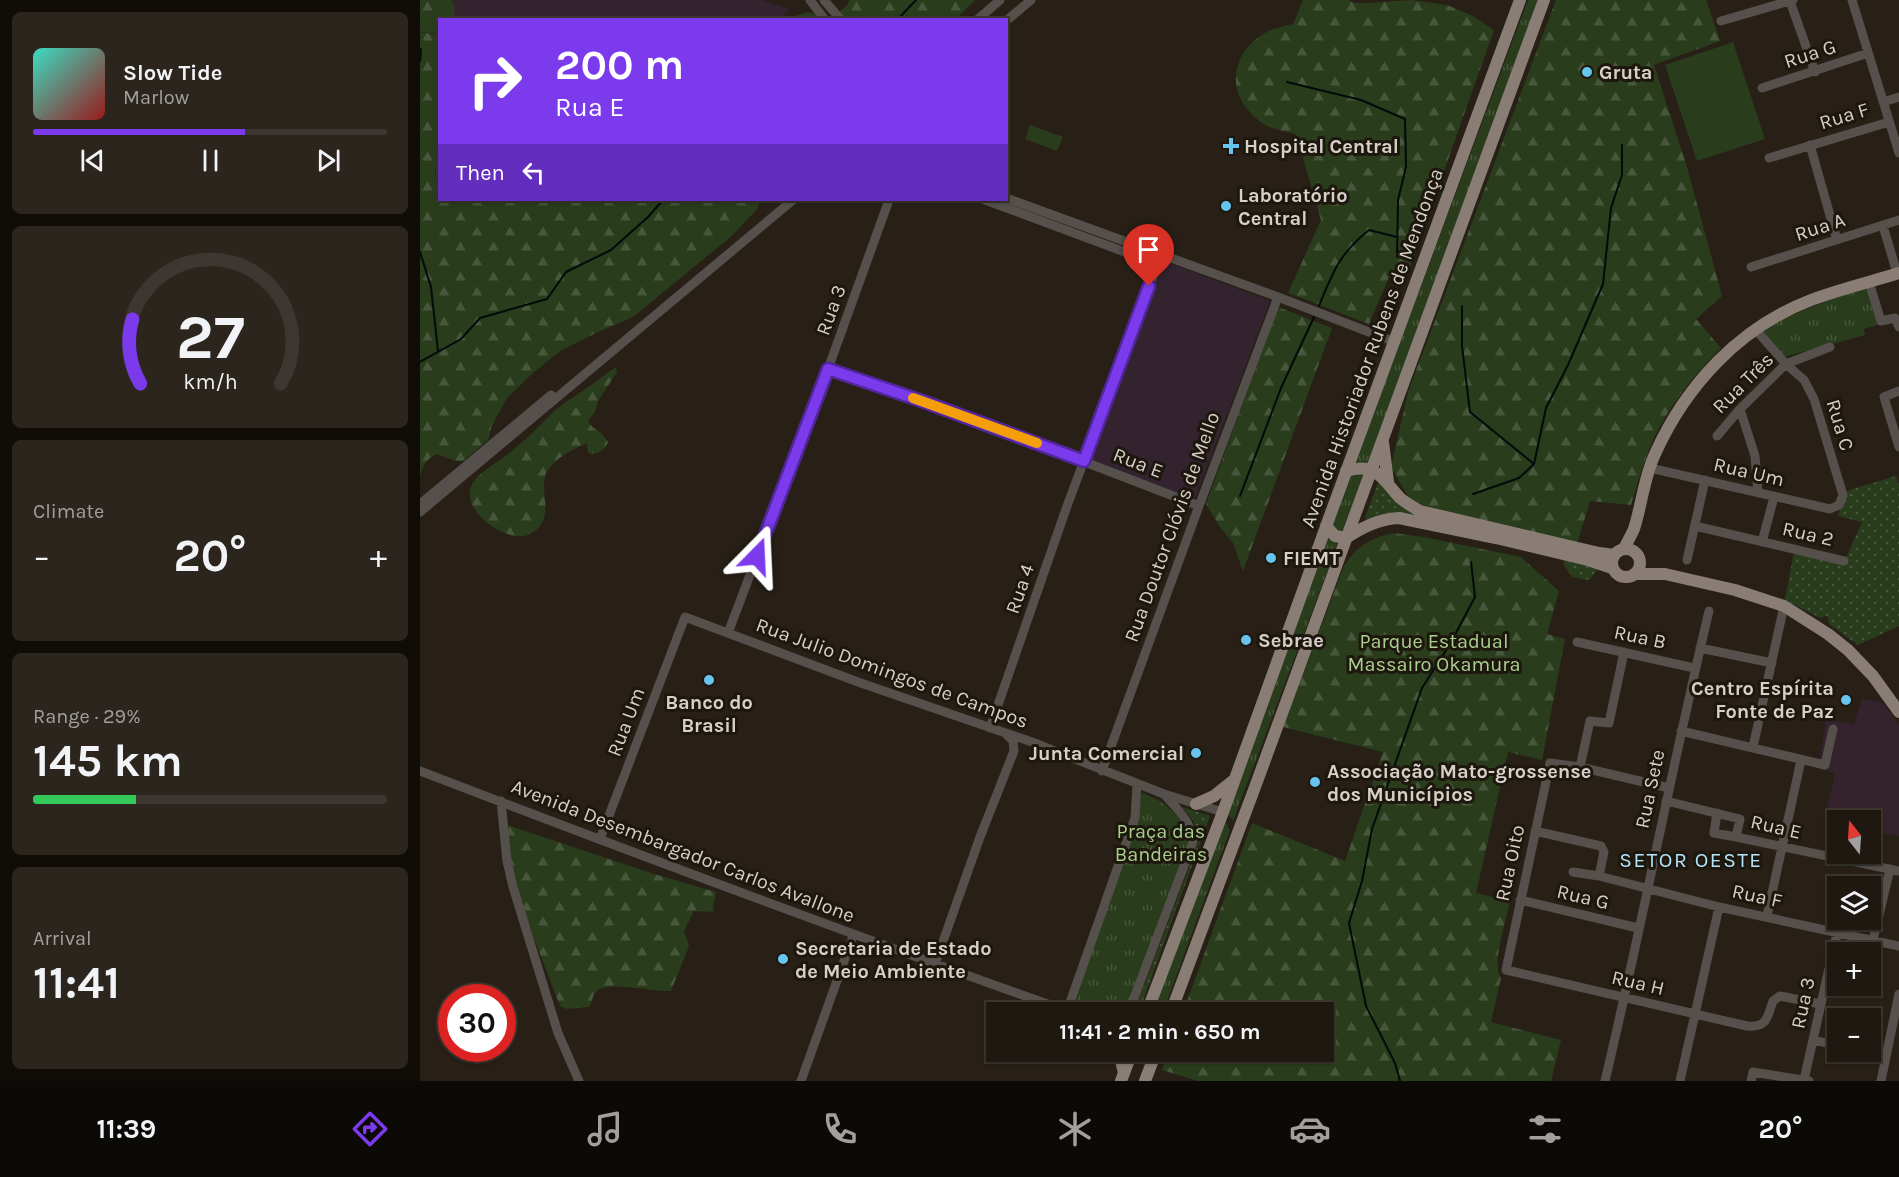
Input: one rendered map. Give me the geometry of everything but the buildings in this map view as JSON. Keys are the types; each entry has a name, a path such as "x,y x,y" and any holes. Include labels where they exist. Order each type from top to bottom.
{"main road":[{"name":"Avenida Historiador Rubens de Mendonça","path":"1151,1002 1223,812 1520,0"},
{"name":"Avenida Historiador Rubens de Mendonça","path":"1175,1002 1544,0"},
{"path":"1612,568 1612,559 1634,530 1653,457 1671,422 1707,371 1755,329 1770,320 1811,300 1898,273"},
{"path":"1382,439 1388,482"},
{"path":"1346,471 1371,469 1380,474 1401,498 1420,511 1588,560 1612,568 1620,576 1665,574 1735,590 1784,606 1828,634 1852,654 1873,676 1899,712"},
{"path":"1326,526 1335,536 1347,538 1371,524 1399,518 1619,552 1632,550 1665,574"},
{"path":"1634,530 1639,557 1639,568 1634,574"},
{"path":"1196,804 1214,796 1235,779"},
{"path":"1223,812 1232,824 1236,838"},
{"path":"1121,1062 1123,1077"},
{"path":"1123,1077 1128,1062"},
{"path":"1145,1081 1152,1062"}],"street":[{"path":"810,0 824,18"},
{"path":"824,0 839,18"},
{"path":"978,18 1000,0"},
{"path":"1008,19 1031,0"},
{"path":"1751,0 1755,11"},
{"path":"1721,21 1792,0 1815,72"},
{"path":"1852,0 1899,153"},
{"name":"Rua G","path":"1762,88 1868,53"},
{"path":"1883,102 1899,97"},
{"name":"Rua F","path":"1769,158 1889,122"},
{"path":"1810,145 1837,240"},
{"path":"1008,199 1159,259"},
{"path":"420,504 784,201"},
{"path":"420,512 792,201"},
{"name":"Rua 3","path":"728,633 889,201"},
{"path":"988,201 1278,297 1395,342"},
{"name":"Rua A","path":"1751,267 1899,220"},
{"path":"1883,226 1898,273"},
{"name":"Rua 4","path":"990,728 1084,461 1159,259"},
{"path":"1869,282 1881,321 1894,318 1899,327"},
{"name":"Rua Doutor Clóvis de Mello","path":"1102,771 1198,506 1278,297"},
{"name":"Rua C","path":"1755,329 1786,364 1804,380 1814,399 1843,495 1839,505"},
{"name":"Rua Três","path":"1717,436 1740,408 1786,364 1830,347"},
{"name":"Rua E","path":"828,369 922,401 1198,506"},
{"path":"1899,391 1884,396 1899,447"},
{"path":"1740,408 1755,456 1758,493"},
{"name":"Rua Um","path":"1650,468 1830,509 1839,505"},
{"path":"1687,560 1705,480"},
{"path":"1762,542 1774,497"},
{"name":"Rua 2","path":"1695,526 1844,561"},
{"path":"1753,747 1784,606"},
{"name":"Rua Sete","path":"1605,1081 1708,611"},
{"name":"Rua Um","path":"600,839 685,617"},
{"name":"Rua Julio Domingos de Campos","path":"685,617 858,682 1032,742 1164,794 1223,812"},
{"name":"Rua B","path":"1577,642 1694,668"},
{"path":"1700,648 1772,663"},
{"path":"1624,652 1609,723 1590,721 1580,767 1669,788"},
{"path":"1681,731 1825,765 1833,729"},
{"path":"935,964 980,837 1014,751 1013,741 1005,734"},
{"path":"1014,751 1032,742"},
{"path":"1767,916 1801,760"},
{"name":"Rua Oito","path":"1506,970 1551,763 1580,767"},
{"name":"Avenida Desembargador Carlos Avallone","path":"420,771 665,866 1040,1002"},
{"path":"1072,1002 1136,818 1137,784"},
{"path":"1131,1002 1193,842 1190,827 1185,818 1164,794"},
{"path":"501,801 507,861 513,887 558,1033 579,1081"},
{"name":"Rua E","path":"1666,801 1740,819 1736,837 1895,870"},
{"path":"1717,813 1714,833 1736,837"},
{"path":"1535,831 1601,846 1604,852 1599,876"},
{"path":"1873,940 1895,870"},
{"name":"Rua F","path":"1573,872 1599,876 1719,907 1899,946"},
{"name":"Rua G","path":"1520,900 1638,928"},
{"path":"1680,1081 1719,907"},
{"name":"Rua 3","path":"1807,1080 1820,1004 1837,933"},
{"path":"801,1081 854,936"},
{"name":"Rua H","path":"1506,970 1747,1026 1761,1025 1767,1018 1772,1002 1776,998 1783,996 1820,1004"},
{"path":"1881,1081 1899,994"},
{"path":"1814,1040 1827,1043"},
{"path":"1881,1055 1886,1056"},
{"path":"1752,1077 1807,1080"}],"shaded area":[{"path":"420,0 761,0 790,9 780,18 438,18 438,35 420,32"},
{"path":"1162,260 1270,301 1195,499 1086,459"},
{"path":"1862,699 1883,703 1899,725 1899,836 1881,832 1881,810 1827,810 1835,773 1818,769 1826,719 1854,724"}],"green space":[{"path":"420,0 451,0 453,2 455,9 453,18 438,18 438,34 420,31"},
{"path":"850,0 975,0 959,16 952,18 831,18"},
{"path":"1303,0 1348,0 1368,3 1411,0 1447,5 1473,16 1494,30 1405,281 1389,277 1369,324 1288,293 1321,220 1296,134 1269,127 1260,122 1245,107 1237,88 1237,69 1245,51 1258,37 1276,28 1293,24"},
{"path":"1528,0 1538,0 1367,465 1355,463"},
{"path":"1556,0 1706,0 1720,41 1654,65 1687,167 1722,296 1696,319 1721,348 1684,390 1660,425 1641,471 1631,505 1590,501 1577,544 1439,511 1410,500 1391,467 1408,392"},
{"path":"808,12 827,18 788,18"},
{"path":"420,32 438,35 438,155 435,174 438,175 438,201 760,201 757,209 734,234 633,317 560,351 532,374 507,398 492,425 488,440 463,461 436,454 425,464 420,478"},
{"path":"1733,42 1765,139 1697,161 1665,65"},
{"path":"1030,125 1063,137 1057,151 1025,139"},
{"path":"1869,287 1880,324 1864,329 1865,335 1784,357 1761,330 1814,306"},
{"path":"1278,307 1332,328 1243,571 1233,543 1206,504"},
{"path":"616,367 617,372 588,421 608,442 598,453 588,453 587,443 552,465 545,476 545,515 538,528 530,534 509,535 486,522 471,502 470,492 474,481 481,473 518,446 553,412"},
{"path":"1365,471 1340,536 1331,529 1352,473"},
{"path":"1896,476 1899,485 1899,626 1858,645 1829,624 1828,617 1820,618 1785,600 1794,552 1844,562 1862,522 1838,516 1846,491"},
{"path":"1379,480 1426,516 1366,520 1365,517"},
{"name":"Parque Estadual Massairo Okamura","path":"1393,533 1424,537 1521,557 1559,591 1547,634 1565,639 1542,760 1508,752 1476,893 1510,901 1499,952 1498,971 1501,978 1491,1022 1561,1040 1551,1081 1198,1081 1162,1070 1165,1062 1334,1062 1334,1002 1187,1002 1252,823 1345,861 1383,752 1283,727 1344,566 1354,553 1377,538"},
{"path":"1328,536 1339,540 1233,821 1226,811"},
{"path":"1565,559 1600,567 1589,580 1572,577 1563,563"},
{"name":"Praça das Bandeiras","path":"1143,793 1167,806 1183,825 1191,842 1129,1002 1076,1002"},
{"path":"1182,807 1210,816 1143,1002 1137,1002 1198,844 1198,833"},
{"path":"1224,818 1230,830 1167,1002 1156,1002"},
{"path":"507,825 716,892 714,912 694,911 684,931 689,946 671,991 622,987 604,988 598,990 589,1007 567,1009 560,1006 518,897 511,871"}],"waterway":[{"path":"899,18 916,0"},
{"path":"420,61 421,49"},
{"path":"1287,82 1361,100 1405,119 1406,167 1398,200 1397,257"},
{"path":"1534,464 1546,408 1568,365 1603,284 1611,208 1622,175 1622,145"},
{"path":"420,362 461,339 480,318 547,299 566,272 611,250 662,201"},
{"path":"1319,306 1338,264 1350,247 1369,230 1397,237"},
{"path":"420,252 431,287 438,351"},
{"path":"1462,306 1462,346 1470,412 1534,464 1519,478 1473,494"},
{"path":"1240,496 1281,388 1314,317"},
{"path":"1400,1081 1395,1063 1366,1006 1349,923 1362,881 1372,829 1422,688 1450,644 1475,597 1471,562"}],"slow traffic":[{"path":"913,398 1037,443"}],"place":[{"name":"Gruta","path":"1587,72"},
{"name":"Hospital Central","path":"1231,146"},
{"name":"Laboratório Central","path":"1226,206"},
{"name":"FIEMT","path":"1271,558"},
{"name":"Sebrae","path":"1246,640"},
{"name":"Banco do Brasil","path":"709,680"},
{"name":"Centro Espírita Fonte de Paz","path":"1846,700"},
{"name":"Junta Comercial","path":"1196,753"},
{"name":"Associação Mato-grossense dos Municípios","path":"1315,782"},
{"name":"Secretaria de Estado de Meio Ambiente","path":"783,959"}],"district":[{"name":"SETOR OESTE","path":"1691,860"}],"route":[{"path":"757,556 828,369 1084,461 1149,286"}]}
